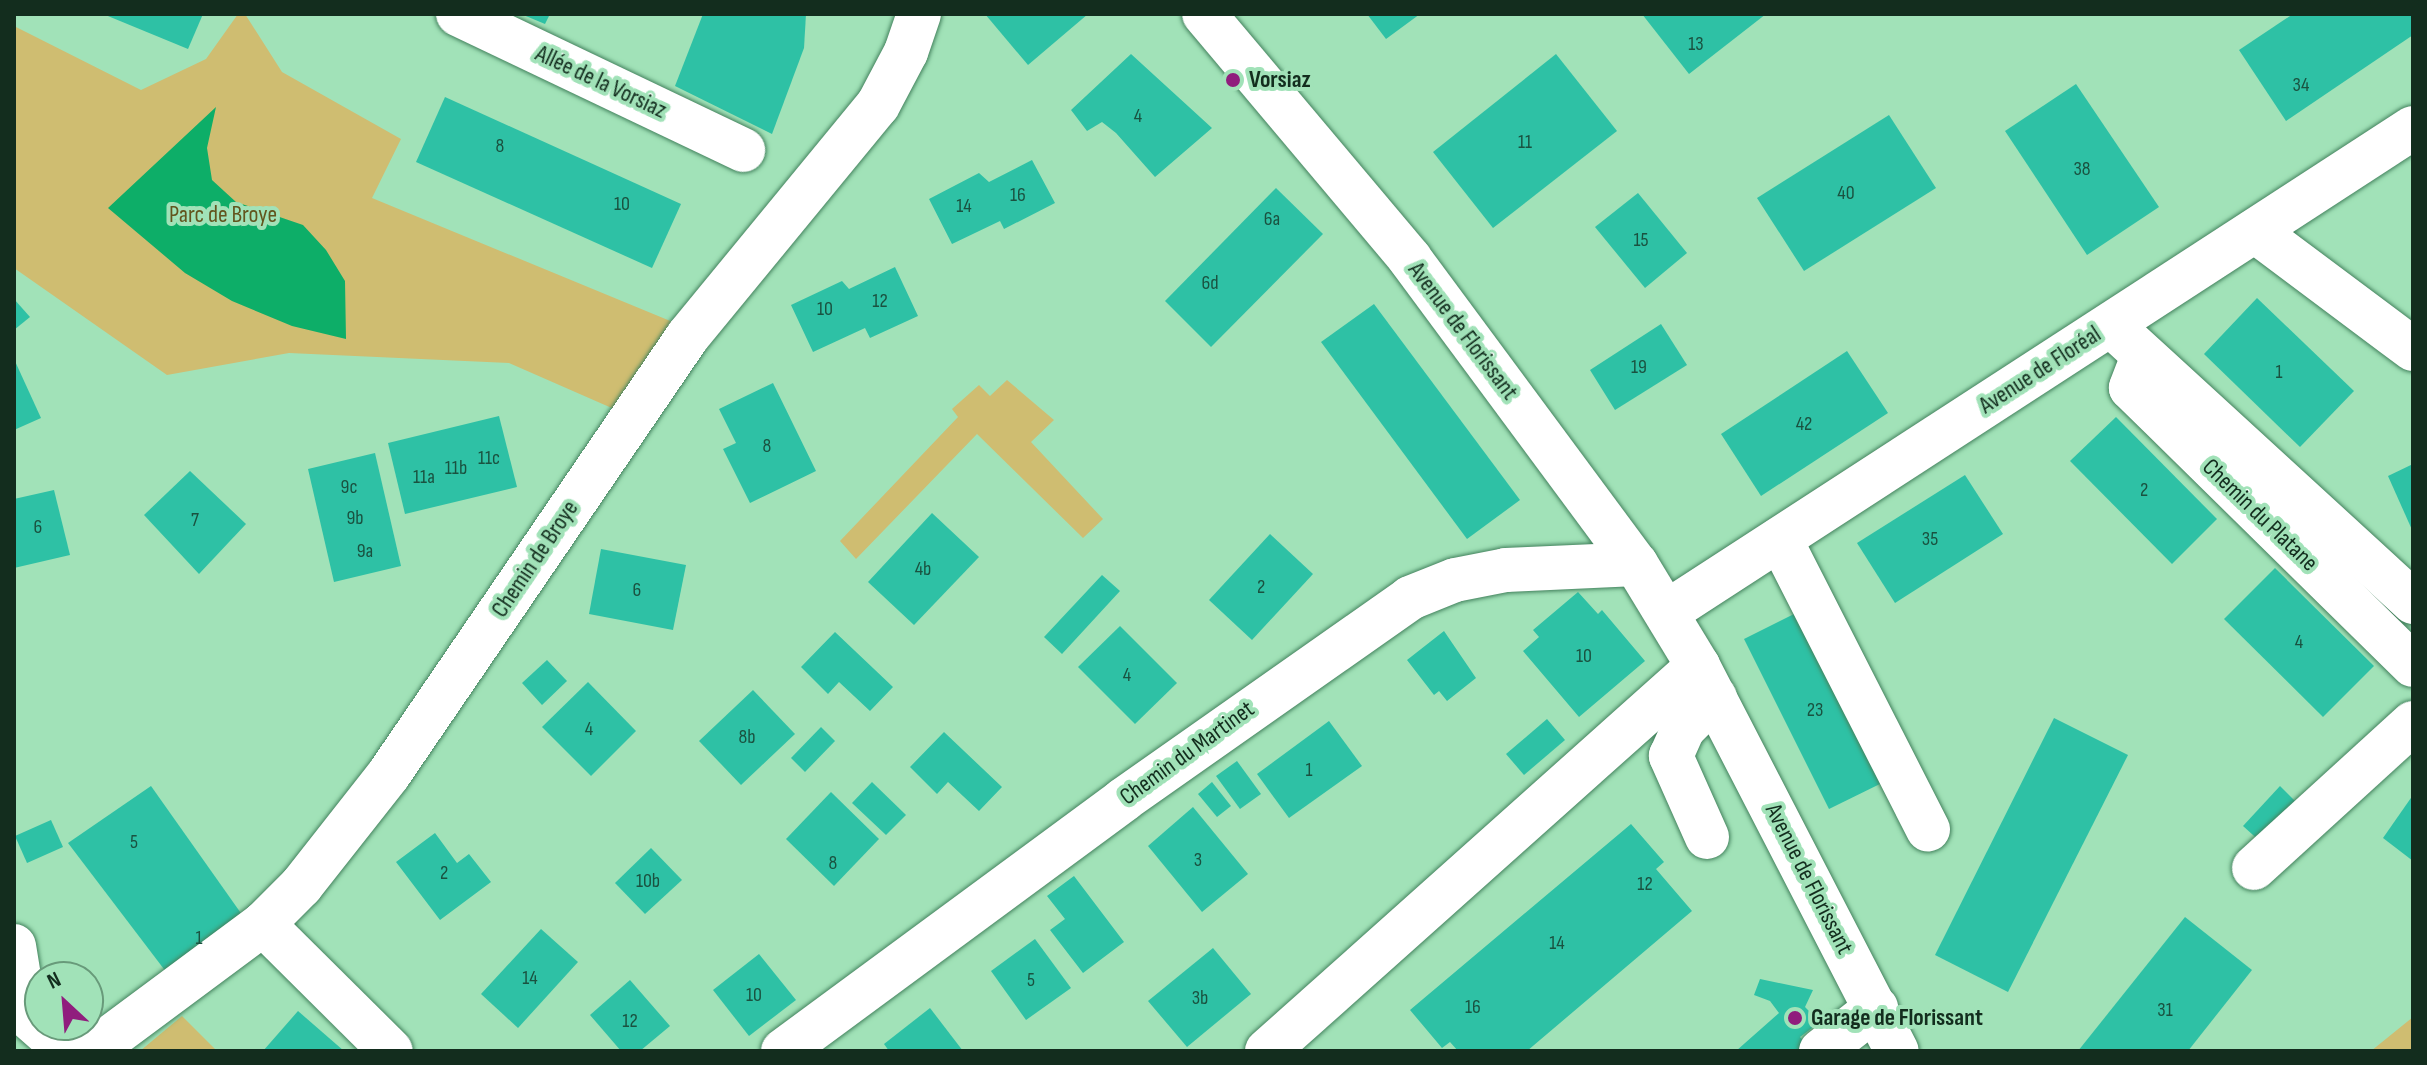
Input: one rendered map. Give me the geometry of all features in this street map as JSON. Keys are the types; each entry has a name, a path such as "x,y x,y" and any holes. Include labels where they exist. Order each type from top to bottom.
{"street":[{"name":"Allée de la Vorsiaz","path":"458,14 743,150"},
{"name":"Chemin de Broye","path":"92,1051 263,924 301,886 389,774 688,336 878,105 919,14"},
{"name":"Avenue de Florissant","path":"1204,14 1410,259 1636,564 1706,681 1897,1051"},
{"name":"Avenue de Floréal","path":"1667,612 2413,128"},
{"path":"2255,231 2413,349"},
{"name":"Chemin du Platane","path":"2111,324 2413,602"},
{"name":"Chemin du Platane","path":"2143,356 2131,388 2413,665"},
{"path":"1780,539 1928,829"},
{"name":"Chemin du Martinet","path":"783,1051 1123,800 1410,598 1455,580 1506,570 1636,564"},
{"path":"1706,681 1671,756 1707,837"},
{"path":"1267,1051 1320,1031 1706,681"},
{"path":"2254,868 2413,723"},
{"path":"263,924 391,1051"},
{"path":"14,946 20,1012 67,1051"},
{"path":"1821,1051 1876,1008"}],"green space":[{"name":"Parc de Broye","path":"238,14 245,14 282,72 401,139 372,198 680,325 614,409 509,363 289,353 167,375 14,268 14,26 141,90 206,59"},
{"path":"1007,380 1054,420 1031,442 1103,519 1083,538 977,434 856,559 840,541 958,417 952,409 979,385 990,396"},
{"path":"182,1016 217,1051 140,1051"},
{"path":"2413,1017 2413,1051 2371,1051"}],"shaded area":[{"path":"216,107 207,148 212,180 236,202 303,225 326,250 345,281 346,339 292,326 232,301 185,273 108,208"}],"building":[{"path":"103,14 203,14 188,49"},
{"path":"521,14 550,14 545,24"},
{"path":"703,14 806,14 804,48 772,134 675,86"},
{"path":"985,14 1088,14 1028,65"},
{"path":"1367,14 1420,14 1386,39"},
{"path":"1642,14 1766,14 1689,74"},
{"path":"2293,14 2413,14 2413,35 2286,121 2239,50"},
{"path":"1131,54 1212,128 1155,177 1116,133 1102,122 1087,131 1071,110"},
{"path":"1556,54 1617,131 1493,228 1433,152"},
{"path":"2076,84 2159,207 2087,255 2005,131"},
{"path":"445,97 681,204 652,268 416,162"},
{"path":"1889,115 1936,188 1804,271 1757,198"},
{"path":"1032,160 1055,203 1004,229 1000,221 952,244 929,199 979,173 989,182"},
{"path":"1276,188 1323,234 1211,347 1165,301"},
{"path":"1638,193 1687,253 1645,288 1595,227"},
{"path":"895,267 918,316 870,338 865,328 813,352 791,305 842,281 849,289"},
{"path":"2257,298 2354,391 2300,447 2204,354"},
{"path":"14,299 30,317 14,330"},
{"path":"1374,304 1520,500 1467,539 1321,342"},
{"path":"1661,324 1687,365 1615,410 1590,370"},
{"path":"1847,351 1888,413 1761,496 1721,434"},
{"path":"14,359 41,418 14,430"},
{"path":"773,383 816,471 750,503 723,449 736,443 719,409"},
{"path":"499,416 517,487 405,514 388,443"},
{"path":"2116,417 2217,519 2172,564 2070,461"},
{"path":"375,453 401,566 334,582 308,469"},
{"path":"2413,464 2413,532 2388,476"},
{"path":"190,471 246,524 199,574 144,515"},
{"path":"1965,475 2003,534 1895,603 1857,543"},
{"path":"54,490 70,555 14,568 14,499"},
{"path":"932,513 979,557 914,625 868,582"},
{"path":"1270,534 1313,574 1252,640 1209,600"},
{"path":"601,549 686,565 673,630 589,614"},
{"path":"2275,568 2374,666 2323,717 2224,619"},
{"path":"1102,575 1120,591 1062,654 1044,637"},
{"path":"1578,592 1598,614 1602,610 1645,661 1579,717 1523,651 1539,637 1533,630"},
{"path":"1802,610 1886,781 1829,809 1744,639"},
{"path":"1120,626 1177,683 1135,724 1078,667"},
{"path":"1444,631 1476,678 1447,701 1439,691 1434,695 1407,660"},
{"path":"835,632 893,687 870,711 839,682 828,694 801,667"},
{"path":"547,660 567,681 542,705 522,683"},
{"path":"588,682 636,731 591,776 542,727"},
{"path":"753,690 795,734 741,785 699,741"},
{"path":"2054,718 2128,755 2008,992 1935,955"},
{"path":"1547,719 1565,740 1524,775 1506,754"},
{"path":"1329,721 1362,766 1289,818 1257,774"},
{"path":"821,727 835,741 805,772 791,758"},
{"path":"944,732 1002,787 979,811 948,782 937,794 910,767"},
{"path":"1237,761 1261,794 1240,809 1216,776"},
{"path":"872,782 906,815 886,835 852,803"},
{"path":"1212,782 1231,806 1217,817 1198,794"},
{"path":"151,786 250,926 173,981 68,843"},
{"path":"2280,786 2300,806 2263,844 2243,826"},
{"path":"831,792 879,839 834,886 786,839"},
{"path":"2413,795 2413,861 2383,838"},
{"path":"1193,807 1248,874 1202,912 1148,846"},
{"path":"51,820 63,847 27,863 15,836"},
{"path":"1631,824 1664,862 1656,869 1692,911 1527,1051 1458,1051 1450,1042 1442,1048 1410,1010"},
{"path":"435,833 457,863 469,854 491,882 440,920 396,862"},
{"path":"651,848 682,880 645,914 615,883"},
{"path":"1074,876 1124,942 1083,973 1050,930 1065,919 1047,896"},
{"path":"2185,917 2252,970 2188,1051 2078,1051"},
{"path":"541,929 578,962 518,1028 481,994"},
{"path":"1035,939 1071,988 1026,1020 991,971"},
{"path":"1213,948 1251,994 1187,1047 1148,1001"},
{"path":"759,954 796,1000 749,1036 713,990"},
{"name":"Garage de Florissant","path":"1760,979 1813,990 1805,1007 1820,1022 1800,1037 1808,1046 1802,1051 1736,1051 1779,1013 1770,1001 1754,995"},
{"path":"630,980 670,1026 640,1051 621,1051 590,1015"},
{"path":"930,1008 963,1051 889,1051 884,1044"},
{"path":"298,1011 344,1051 263,1051"}],"place":[{"name":"Vorsiaz","path":"1233,80"},
{"name":"Garage de Florissant","path":"1795,1018"}]}
